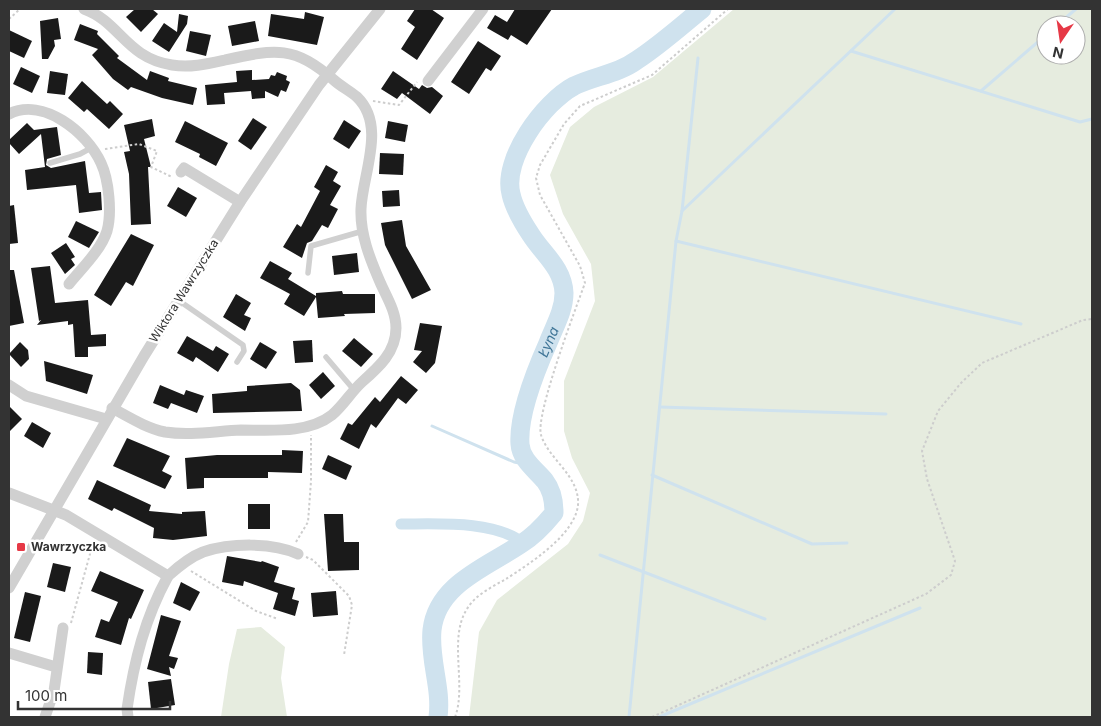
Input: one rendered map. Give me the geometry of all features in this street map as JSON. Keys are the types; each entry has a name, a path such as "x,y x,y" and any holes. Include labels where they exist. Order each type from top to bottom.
{"street":[{"path":"84,9 95,13 112,26 126,44 148,59 172,65 195,67 262,52 283,52 302,57 327,73 359,99 367,113 371,130 371,147 361,209 363,231 380,282 391,306 396,327 392,350 379,368 354,390 332,416 311,424 267,431 190,434 157,429 112,408"},
{"name":"Wiktora Wawrzyczka","path":"9,588 112,408 240,202 327,73 380,9"},
{"path":"428,81 483,9"},
{"path":"9,114 19,109 38,110 61,119 85,140 101,163 110,206 107,232 94,253 69,284"},
{"path":"181,172 184,168 240,202"},
{"path":"9,385 26,396 106,419"},
{"path":"9,493 54,508 168,576"},
{"path":"128,717 127,709 136,654 152,607 168,576 181,565 202,553 214,549 272,547 295,552"},
{"path":"45,717 54,691 63,628"},
{"path":"9,653 56,667"}],"lane":[{"path":"50,162 80,154 91,148"},
{"path":"308,273 311,246 363,231"},
{"path":"178,300 243,345 244,351 237,362"},
{"path":"326,357 354,390"}],"path":[{"path":"9,19 20,9"},
{"path":"455,717 458,699 461,623 467,609 478,596 541,555 574,521 578,504 576,487 541,434 544,407 585,283 580,266 540,195 536,178 540,166 564,124 580,106 652,75 728,9"},
{"path":"359,99 399,106 421,77 428,81"},
{"path":"91,148 104,149 139,144 157,151 151,167 158,172 164,172 177,180 181,172"},
{"path":"652,717 926,594 951,575 955,561 927,479 922,451 938,411 961,383 982,363 1083,320 1092,319"},
{"path":"311,424 311,481 308,522 295,552 313,560 349,596 352,605 344,655"},
{"path":"63,628 72,622 93,543"},
{"path":"181,565 256,611 278,619"}],"shaded area":[{"path":"734,9 1092,9 1092,717 469,717 479,632 497,600 568,544 583,521 590,493 572,458 564,431 564,381 595,301 591,264 563,214 550,175 570,127 594,107 653,77"},
{"path":"261,627 285,647 281,678 287,717 221,717 229,664 237,629"}],"building":[{"path":"135,9 152,9 158,14 141,32 126,17"},
{"path":"415,9 431,9 444,18 417,60 401,49 415,27 407,21"},
{"path":"515,9 552,9 527,45 511,35 508,40 487,28 495,15 507,22"},
{"path":"305,12 324,17 317,45 268,36 271,14 304,19"},
{"path":"179,14 188,16 187,24 169,52 152,41 164,23 177,32"},
{"path":"58,18 61,39 54,40 55,46 48,59 42,59 40,21"},
{"path":"255,21 259,41 232,46 228,26"},
{"path":"80,24 98,31 97,34 119,56 117,58 147,80 150,71 169,78 168,81 197,88 193,105 162,98 131,87 128,90 113,79 92,55 98,49 74,40"},
{"path":"9,30 32,41 24,58 9,51"},
{"path":"190,31 211,35 206,56 186,51"},
{"path":"478,41 501,56 491,71 486,68 469,94 451,82"},
{"path":"21,67 40,76 32,93 13,84"},
{"path":"252,70 252,80 269,79 271,75 275,76 277,72 287,76 286,80 290,82 286,92 281,90 278,97 265,91 265,98 252,99 251,91 224,93 225,104 207,105 205,85 237,82 236,71"},
{"path":"50,71 68,74 65,95 47,93"},
{"path":"393,71 419,89 422,85 427,88 432,87 443,96 430,114 402,93 397,99 381,89"},
{"path":"82,81 107,104 110,101 123,114 109,129 87,109 84,112 68,98"},
{"path":"253,118 267,127 251,150 238,141"},
{"path":"152,119 155,136 144,139 151,167 148,167 151,224 131,225 129,174 124,152 130,151 124,125"},
{"path":"344,120 361,131 349,149 333,139"},
{"path":"185,121 228,143 216,166 199,157 200,154 175,142"},
{"path":"388,121 408,125 405,142 385,138"},
{"path":"27,123 34,130 57,127 61,155 47,159 46,165 51,168 85,161 89,193 101,192 102,210 79,213 76,185 27,190 25,170 45,167 41,134 19,154 9,143 9,140"},
{"path":"380,153 404,154 403,175 379,174"},
{"path":"326,165 338,172 333,181 341,186 330,205 338,209 328,228 322,225 312,241 307,243 302,258 283,247 297,224 301,227 320,191 314,187"},
{"path":"178,187 197,198 186,217 167,206"},
{"path":"399,190 400,206 383,207 382,191"},
{"path":"14,205 18,243 9,244 9,206"},
{"path":"402,220 406,246 431,290 412,299 385,245 381,223"},
{"path":"76,221 99,232 89,248 68,237"},
{"path":"131,234 154,245 133,286 126,282 111,306 94,295"},
{"path":"66,243 75,257 71,259 75,265 65,274 51,253"},
{"path":"357,253 359,272 334,275 332,256"},
{"path":"270,261 292,273 288,279 316,296 316,293 342,291 343,294 375,294 375,313 344,314 345,316 318,318 316,297 304,316 284,304 290,294 260,278"},
{"path":"50,266 55,303 88,300 91,335 106,334 106,346 88,347 88,357 75,357 73,324 68,325 68,321 37,325 41,320 39,321 31,268"},
{"path":"9,270 14,270 24,323 9,326"},
{"path":"236,294 251,303 244,315 251,318 245,331 223,317"},
{"path":"420,323 442,326 435,363 426,373 413,362 422,351 414,350"},
{"path":"187,336 213,351 216,346 229,354 218,372 196,357 193,362 177,353"},
{"path":"354,338 373,354 361,367 342,351"},
{"path":"312,340 313,362 295,363 293,341"},
{"path":"20,342 28,350 29,359 21,367 9,354"},
{"path":"260,342 277,352 266,369 250,359"},
{"path":"44,361 93,375 87,394 46,381"},
{"path":"323,372 335,386 321,399 309,385"},
{"path":"401,376 418,390 406,404 398,398 376,428 371,424 359,449 340,439 348,423 352,425 375,397 380,402"},
{"path":"291,383 300,390 302,411 213,413 212,394 247,391 247,386"},
{"path":"160,385 184,395 186,390 204,396 197,413 171,403 168,409 153,403"},
{"path":"9,406 22,419 9,432"},
{"path":"32,422 51,433 43,448 24,436"},
{"path":"127,438 170,456 162,471 172,476 165,489 113,466"},
{"path":"282,450 303,451 302,473 268,472 268,478 204,478 204,488 187,489 185,458 217,455 282,455"},
{"path":"328,455 352,466 346,480 322,469"},
{"path":"97,480 151,505 149,511 182,514 182,512 205,511 207,536 173,540 153,538 154,528 114,508 112,511 88,499"},
{"path":"248,504 270,504 270,529 248,529"},
{"path":"324,514 343,514 344,542 359,542 359,570 328,571"},
{"path":"227,556 262,561 279,567 274,582 295,588 292,599 299,601 295,616 273,609 278,593 244,581 243,586 222,582"},
{"path":"53,563 71,567 65,592 47,587"},
{"path":"100,571 144,590 131,619 129,618 121,645 95,637 101,619 109,622 118,602 91,591"},
{"path":"181,582 200,592 190,611 173,603"},
{"path":"336,591 338,615 313,617 311,593"},
{"path":"25,592 41,596 30,642 14,638"},
{"path":"161,615 181,621 169,656 178,658 174,669 169,667 171,676 147,669"},
{"path":"88,652 103,653 102,675 87,673"},
{"path":"171,679 175,705 151,709 148,682"}],"waterway":[{"name":"Łyna","path":"438,717 439,706 432,652 432,630 436,614 443,600 466,578 530,537 554,513 553,500 549,488 523,455 520,444 520,432 525,406 538,366 561,313 564,300 563,284 552,262 531,235 514,205 510,180 513,165 528,133 550,105 562,94 574,86 630,65 702,9"},
{"path":"629,717 676,241 682,211 895,9"},
{"path":"1069,15 1076,9"},
{"path":"981,91 1036,44"},
{"path":"851,51 1080,122 1092,119"},
{"path":"682,211 698,58"},
{"path":"676,241 1021,324"},
{"path":"660,407 886,414"},
{"path":"432,426 514,462 529,465"},
{"path":"652,475 812,544 847,543"},
{"path":"401,524 448,524 481,527 497,530 523,543"},
{"path":"600,555 765,619"},
{"path":"659,717 920,608"}],"place":[{"name":"Wawrzyczka","path":"21,547"}]}
